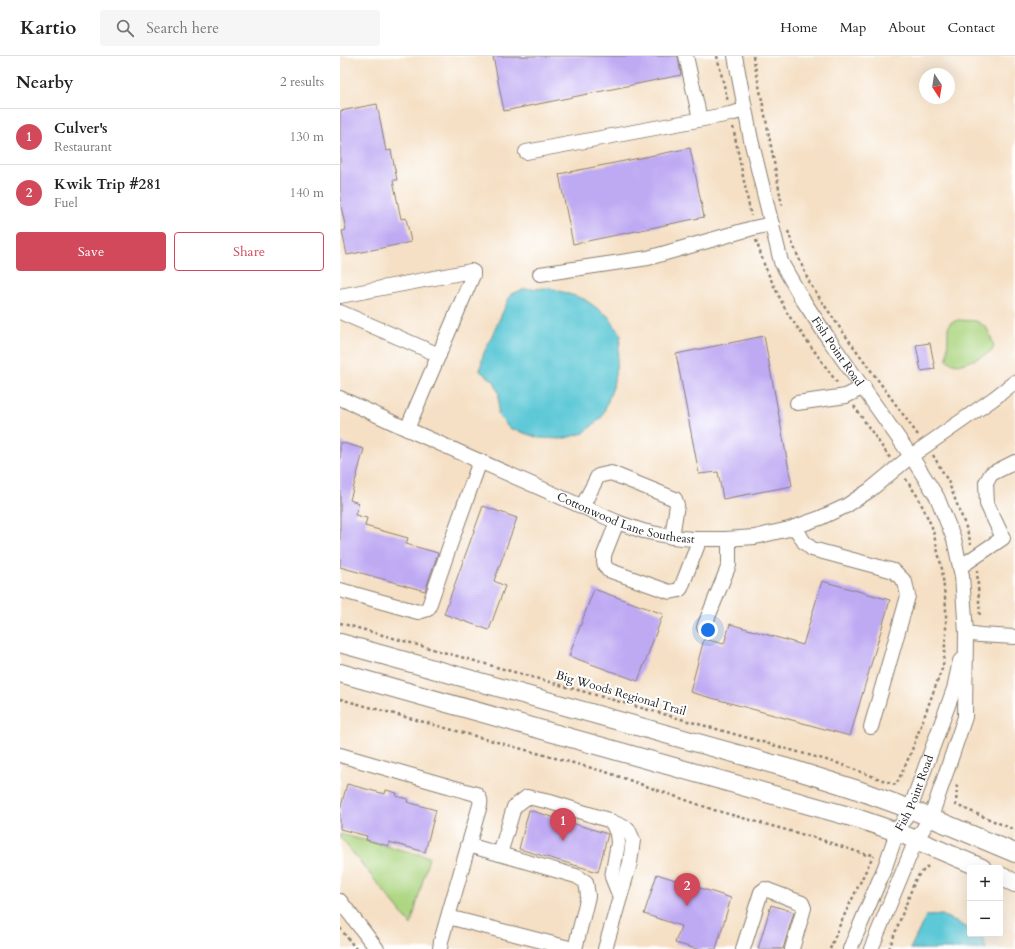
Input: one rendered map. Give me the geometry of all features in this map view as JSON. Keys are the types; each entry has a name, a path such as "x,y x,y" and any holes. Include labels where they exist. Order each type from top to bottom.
{"main road":[{"path":"340,643 798,771 855,789 910,809 1015,853"},
{"path":"340,673 836,813 897,832 975,865"},
{"path":"1003,877 1015,883"}],"street":[{"path":"686,56 700,119"},
{"name":"Fish Point Road","path":"735,56 751,140 781,262 801,297 830,341 864,387 937,497 954,539 962,576 966,633 965,717 931,817 916,840 871,949"},
{"path":"526,152 745,110"},
{"path":"540,274 648,258 772,224"},
{"path":"340,296 472,272 473,275 407,429"},
{"path":"340,312 439,355"},
{"name":"Cottonwood Lane Southeast","path":"340,398 617,522 644,531 672,537 694,539 730,539 755,537 795,527 846,506 870,490 911,456 994,399 1015,382"},
{"path":"798,404 846,396 864,387"},
{"path":"340,590 418,612 428,609 480,461"},
{"path":"960,567 1003,538 987,504 986,483 991,474 1015,462"},
{"path":"582,507 598,476 612,473 675,499 677,505 672,537"},
{"path":"617,522 604,555 605,567 608,570 670,592 681,588 700,539"},
{"path":"795,527 804,542 812,549 894,571 905,582 908,596 871,728"},
{"path":"704,627 729,565 730,539"},
{"path":"966,633 1015,636"},
{"name":"Fish Point Road","path":"850,949 885,867 897,832 910,809 954,689 966,633"},
{"path":"340,755 476,794 480,797 481,800 440,949"},
{"path":"500,854 514,807 527,797 550,802 612,822 628,829 633,840 630,863 605,949"},
{"path":"448,917 574,949 588,896 586,882 576,876 468,845"},
{"path":"743,949 761,892 765,890 802,903 804,908 792,949"},
{"path":"340,901 377,949"}],"path":[{"path":"717,56 754,234 765,267 787,313 897,467"},
{"name":"Big Woods Regional Trail","path":"340,623 837,763 896,785 910,755 942,666 946,634 946,607 942,569 932,527 918,497 897,467"},
{"path":"340,698 606,772 714,810 818,838 866,855 875,854 841,922 830,949"},
{"path":"956,805 1015,830"},
{"path":"889,949 916,878 928,866"},
{"path":"340,928 356,949"}],"green space":[{"path":"958,320 976,321 986,327 994,346 992,351 970,362 958,364 947,360 948,328 950,323"},
{"path":"340,834 429,857 411,925 340,837"}],"water":[{"path":"551,288 584,299 608,316 621,335 613,387 602,417 584,433 562,439 539,438 509,428 498,415 499,394 494,381 480,371 483,355 511,294 525,289"},
{"path":"942,915 967,928 967,937 983,937 986,949 910,949 926,916"}],"building":[{"path":"493,56 678,56 681,75 504,111"},
{"path":"377,104 386,151 391,150 397,180 393,180 401,219 406,218 411,242 347,255 342,231 346,230 340,201 340,111"},
{"path":"690,148 704,217 573,244 559,174"},
{"path":"764,336 792,486 723,499 718,472 699,474 676,354"},
{"path":"930,343 935,369 921,371 916,345"},
{"path":"340,442 364,449 350,500 359,503 355,515 367,518 365,526 408,538 406,544 438,553 425,591 340,567"},
{"path":"483,506 517,518 494,581 505,586 489,630 444,614"},
{"path":"822,581 890,600 850,736 690,692 704,639 724,644 730,624 803,645"},
{"path":"594,589 663,614 638,681 569,656"},
{"path":"347,784 385,794 386,790 397,793 396,796 408,799 407,802 436,810 425,852 389,842 389,846 366,840 367,836 340,829 340,810"},
{"path":"529,810 608,834 598,872 519,849"},
{"path":"657,874 731,898 716,949 697,949 675,943 681,926 644,914"},
{"path":"771,905 794,912 783,949 758,949"}],"place":[{"name":"Culver's","path":"563,841"},
{"name":"Kwik Trip #281","path":"687,906"}]}
